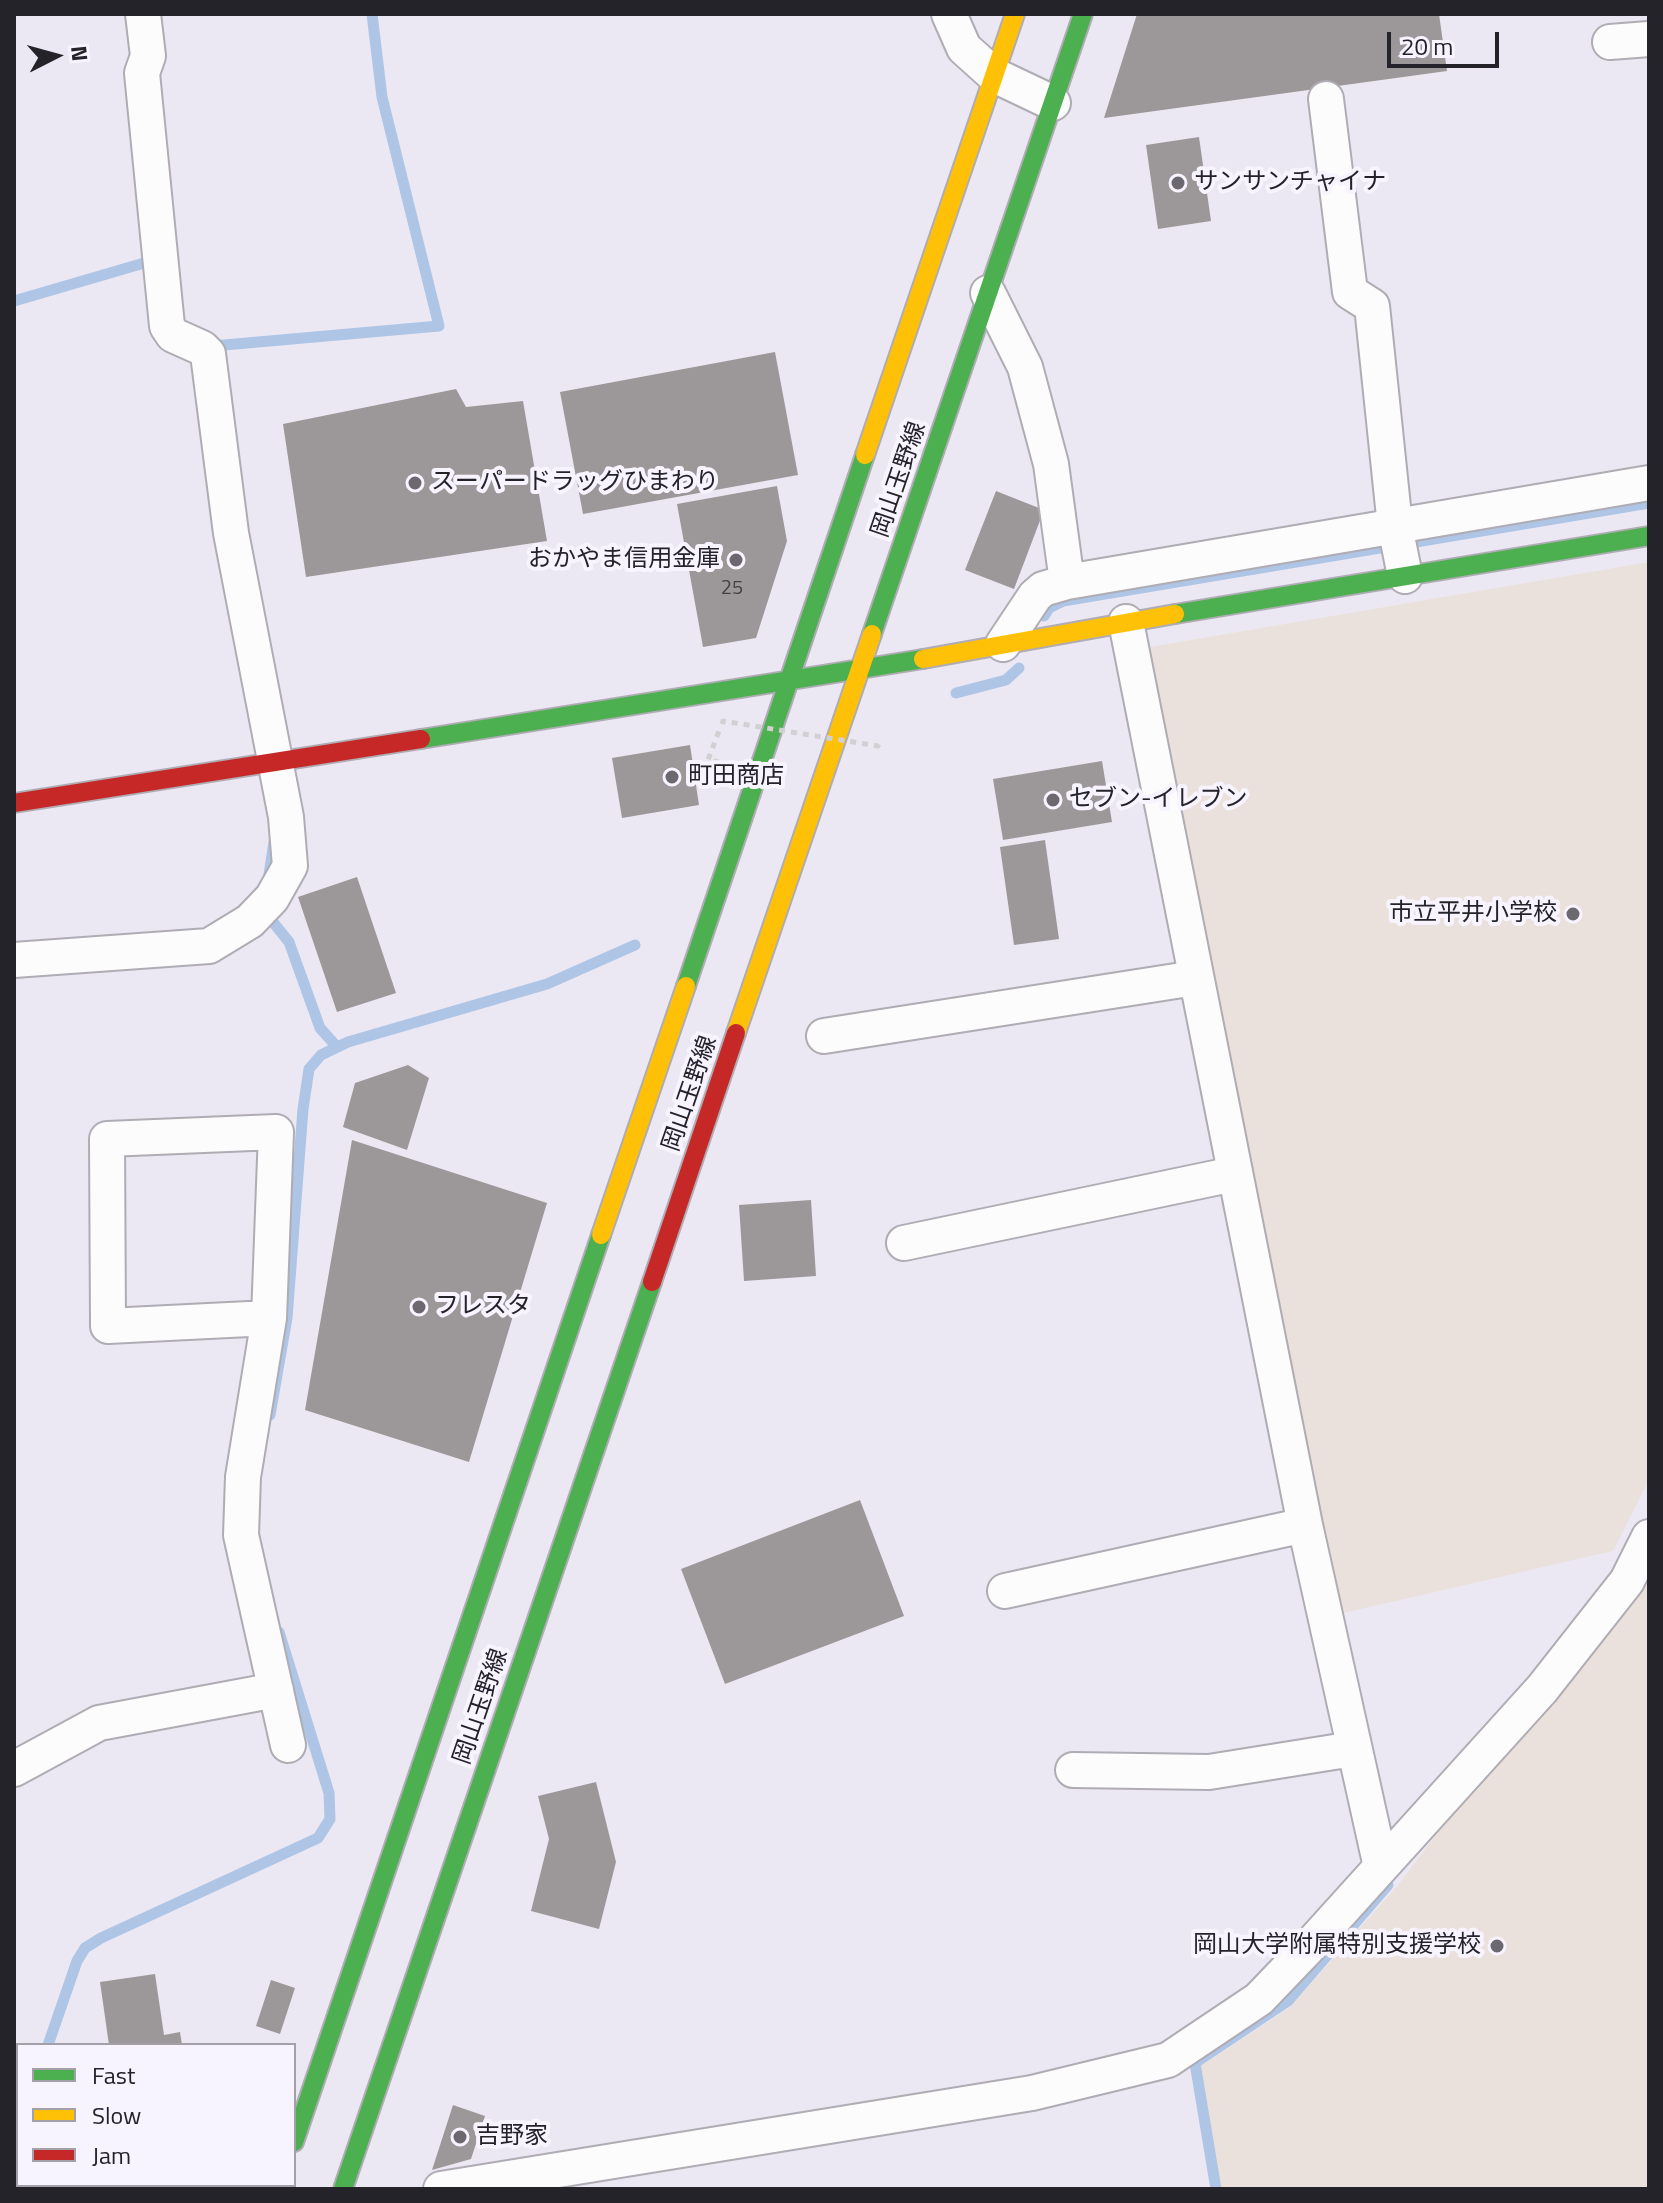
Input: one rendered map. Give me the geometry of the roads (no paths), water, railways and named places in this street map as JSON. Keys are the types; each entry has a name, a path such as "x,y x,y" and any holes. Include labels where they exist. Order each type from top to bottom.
{"main road":[{"name":"岡山玉野線","path":"296,2136 1015,14"},
{"name":"岡山玉野線","path":"343,2189 1083,14"},
{"path":"14,803 861,670 1126,622 1399,547 1649,536"}],"street":[{"path":"14,960 209,946 250,921 272,898 290,866 286,817 231,533 205,351 173,335 167,326 142,73 148,56 143,14"},
{"path":"949,14 964,48 994,75 1053,103"},
{"path":"1610,42 1649,39"},
{"path":"1326,99 1350,292 1372,306 1399,547"},
{"path":"988,293 1029,381 1051,464 1067,582"},
{"path":"1003,644 1035,596 1043,589 1067,582 1399,547 1649,483"},
{"path":"1126,622 1305,1525 1381,1867"},
{"path":"824,1036 1195,978"},
{"path":"269,1318 108,1326 107,1139 276,1132 269,1318 243,1477 241,1535 288,1745"},
{"path":"904,1243 1234,1174"},
{"path":"1005,1591 1305,1525"},
{"path":"441,2189 619,2176 1032,2093 1168,2060 1259,1999 1381,1867 1542,1689 1627,1581 1649,1537"},
{"path":"14,1769 99,1723 276,1690"},
{"path":"1073,1770 1209,1772 1353,1749"}],"waterway":[{"path":"210,350 213,346 439,326 382,97 372,14"},
{"path":"14,301 151,261 151,266"},
{"path":"1044,616 1049,608 1063,601 1649,503"},
{"path":"956,693 1006,680 1019,668"},
{"path":"268,881 274,842"},
{"path":"268,916 289,942 320,1028 337,1047"},
{"path":"270,1415 287,1318 303,1109 309,1069 321,1055 348,1042 547,984 635,945"},
{"path":"49,2043 77,1961 85,1948 318,1838 330,1819 329,1793 279,1632"},
{"path":"1216,2189 1195,2063 1288,2001 1388,1885"}],"place":[{"name":"サンサンチャイナ","path":"1178,183"},
{"name":"スーパードラッグひまわり","path":"415,483"},
{"name":"おかやま信用金庫","path":"736,560"},
{"name":"町田商店","path":"672,777"},
{"name":"セブン-イレブン","path":"1053,800"},
{"name":"市立平井小学校","path":"1573,914"},
{"name":"フレスタ","path":"419,1307"},
{"name":"岡山大学附属特別支援学校","path":"1497,1946"},
{"name":"吉野家","path":"460,2137"}]}
